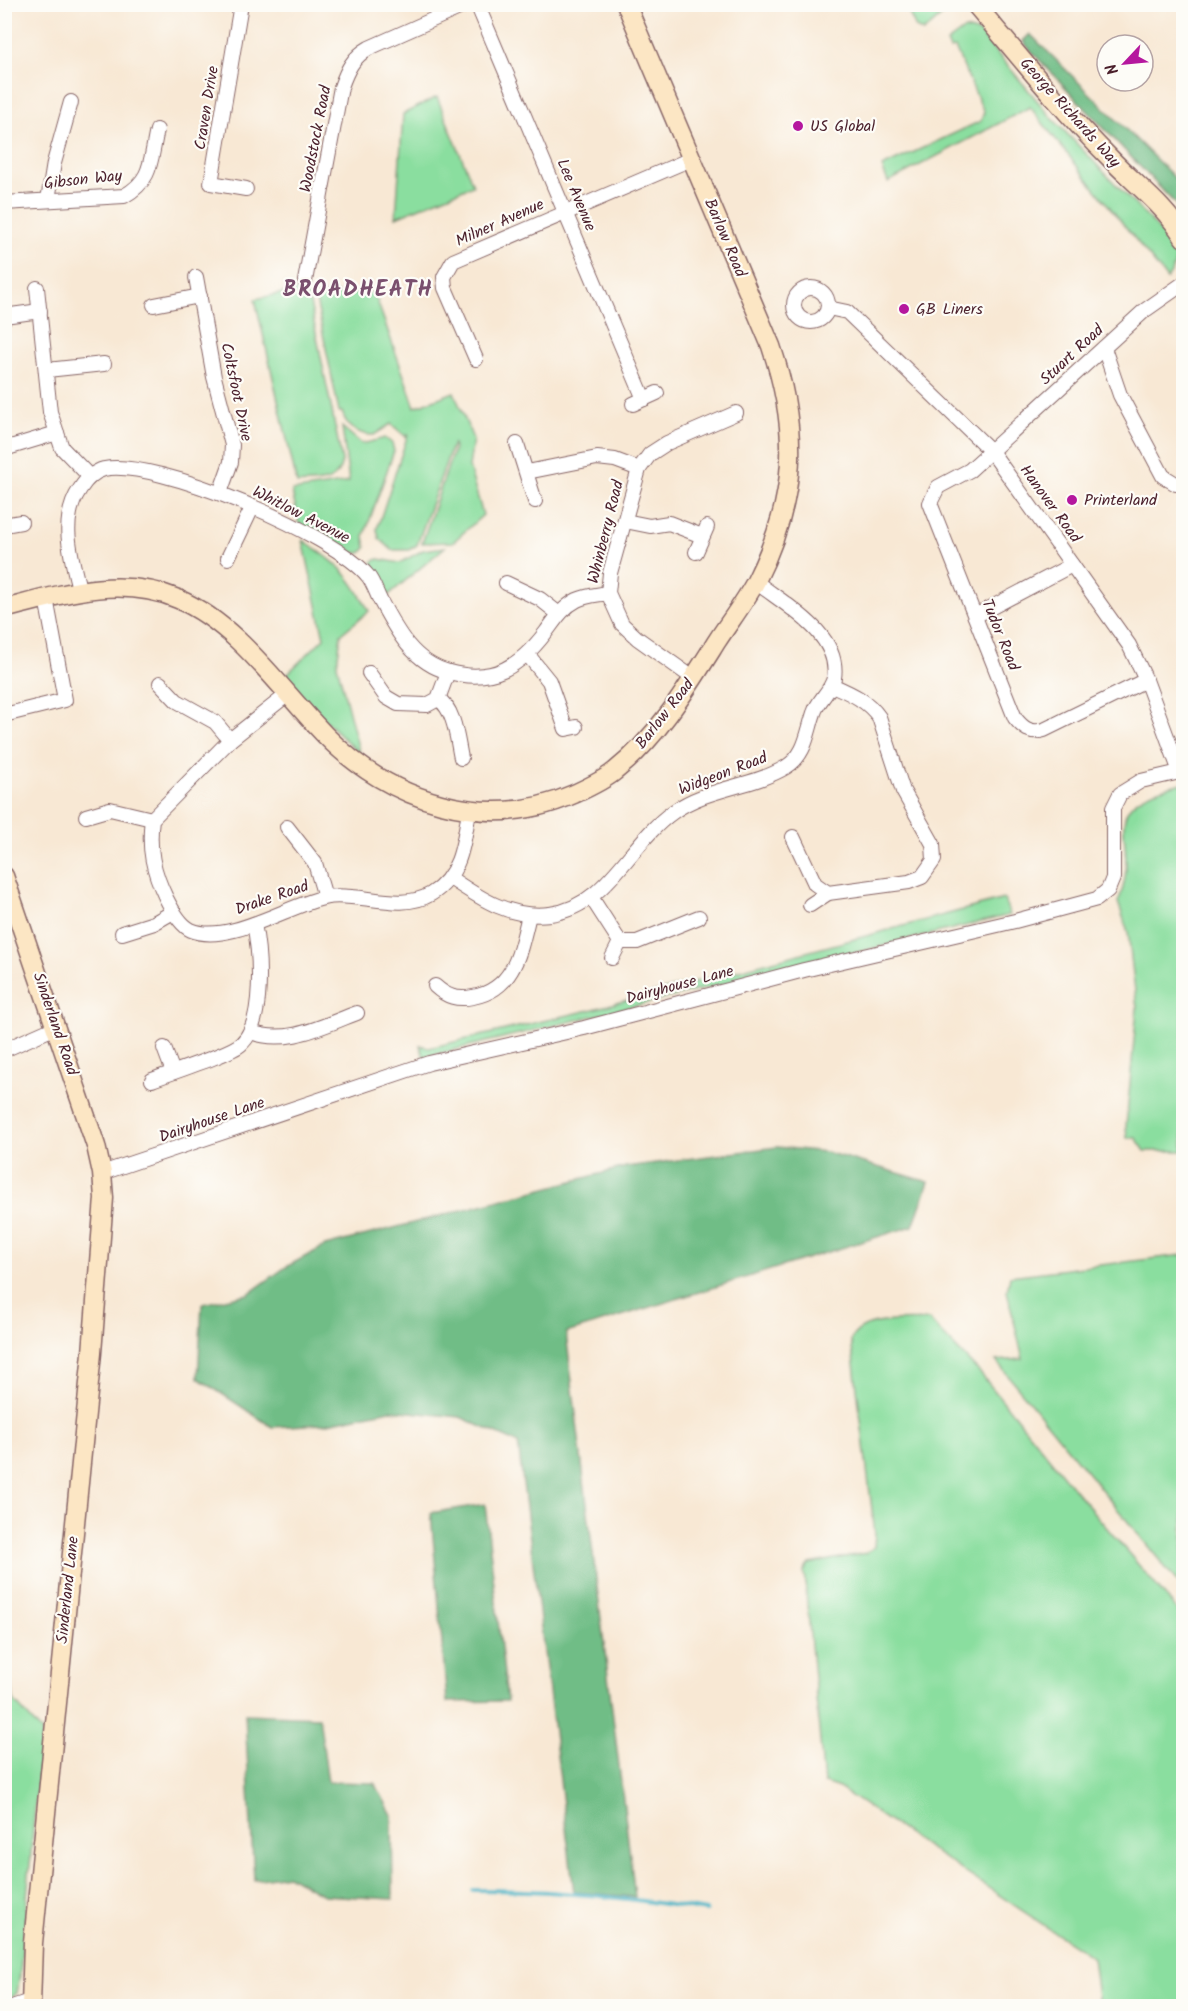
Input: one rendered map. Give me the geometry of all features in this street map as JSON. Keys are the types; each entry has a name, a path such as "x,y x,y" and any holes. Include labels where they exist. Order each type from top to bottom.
{"street":[{"name":"Craven Drive","path":"241,4 211,183 246,189"},
{"name":"Woodstock Road","path":"305,281 341,87 350,66 357,56 369,48 468,4"},
{"name":"Lee Avenue","path":"477,4 645,399"},
{"name":"Barlow Road","path":"4,609 78,589 134,588 176,598 199,609 220,624 344,753 387,785 419,798 469,810 525,809 556,801 613,773 643,745 693,678 756,582 778,526 789,482 791,456 788,403 771,346 626,4"},
{"name":"George Richards Way","path":"975,4 1062,108 1109,158 1177,219 1184,238"},
{"path":"48,200 54,163 71,102"},
{"name":"Gibson Way","path":"4,203 123,196 139,187 145,178 157,129"},
{"name":"Milner Avenue","path":"476,359 446,288 446,271 458,258 691,159"},
{"name":"Coltsfoot Drive","path":"196,277 213,377 232,445 231,462 220,493"},
{"name":"Stuart Road","path":"991,451 1144,311 1181,282"},
{"path":"37,288 50,412 62,448 90,477 72,501 67,522 78,589"},
{"path":"154,305 200,296"},
{"name":"Hanover Road","path":"828,308 847,312 991,451 1129,645 1146,680 1182,772"},
{"path":"4,316 40,311"},
{"path":"1104,348 1120,395 1163,476 1176,484 1184,484"},
{"path":"46,370 105,364"},
{"name":"Whinberry Road","path":"693,678 637,638 622,624 608,593 610,573 639,470 650,454 667,443 736,413"},
{"path":"4,449 57,433"},
{"path":"517,444 535,501"},
{"name":"Tudor Road","path":"991,451 970,470 938,487 930,503 1015,718 1024,728 1036,732 1044,730 1146,680"},
{"path":"527,472 597,458 615,460 639,470"},
{"name":"Whitlow Avenue","path":"90,477 102,470 121,468 170,477 220,493 304,532 348,558 368,576 392,623 406,644 428,664 448,672 470,676 488,675 517,664 528,655 559,614 576,600 608,593"},
{"path":"228,558 252,508"},
{"path":"625,521 650,526 669,523 705,531 696,552"},
{"path":"4,525 21,522"},
{"path":"975,616 1072,565"},
{"path":"756,582 826,640 835,663 832,685 855,695 872,708 879,717 903,791 933,844 934,860 922,877 909,882 828,893 810,905"},
{"path":"506,583 540,599 559,614"},
{"path":"4,715 64,700 46,598"},
{"path":"528,655 549,681 566,729 576,727"},
{"path":"369,673 386,697 398,704 427,705 438,699 448,672"},
{"path":"160,683 177,701 215,722 230,740"},
{"name":"Widgeon Road","path":"450,878 504,910 529,915 551,914 578,905 591,897 609,880 645,836 673,812 699,797 755,781 788,766 800,755 815,710 832,685"},
{"path":"86,816 110,809 152,819 230,740 288,694"},
{"path":"438,699 444,702 454,727 461,758"},
{"name":"Dairyhouse Lane","path":"102,1173 429,1063 584,1028 804,970 1015,921 1097,899 1108,890 1113,878 1113,817 1117,800 1125,789 1141,781 1182,772"},
{"name":"Drake Road","path":"152,819 150,859 173,912 191,930 215,933 254,924 326,897 348,896 408,901 430,895 450,878 463,851 469,810"},
{"path":"287,827 315,863 326,897"},
{"path":"793,837 815,884 828,893"},
{"name":"Sinderland Road","path":"4,876 56,1027 102,1173"},
{"path":"591,897 620,942"},
{"path":"122,933 154,923 173,912"},
{"path":"435,986 447,997 466,999 485,995 503,985 519,955 529,915"},
{"path":"620,942 638,942 699,917"},
{"path":"152,1080 240,1045 251,1032 256,1009 259,949 254,924"},
{"path":"612,958 620,942"},
{"path":"251,1032 264,1037 290,1036 357,1013"},
{"path":"4,1050 56,1027"},
{"path":"164,1048 173,1072"},
{"name":"Sinderland Lane","path":"25,2005 104,1223 102,1173"}],"green space":[{"path":"949,4 945,13 923,32 916,28 905,5"},
{"path":"965,29 980,33 1052,118 1171,242 1175,261 1173,270 1167,279 1030,107 888,182 882,167 981,121 984,112 955,48 950,49 947,42"},
{"path":"1030,34 1183,186 1183,212 1030,50 1023,41"},
{"path":"437,97 473,185 396,217 403,114"},
{"path":"307,288 342,461 340,469 332,479 297,484 255,299"},
{"path":"374,292 415,407 454,392 473,439 469,467 483,515 453,542 422,543 454,449 453,443 417,545 409,550 392,550 379,538 377,529 408,434 406,437 391,424 374,435 363,434 354,430 342,412 339,412 315,295"},
{"path":"342,427 362,444 385,438 392,443 394,451 364,536 366,548 361,553 351,553 299,525 292,491 349,482"},
{"path":"303,540 342,570 369,611 341,634 337,665 360,754 282,679 324,638"},
{"path":"445,547 385,598 370,571 373,561 379,559 400,563 423,550"},
{"path":"1183,783 1183,1151 1145,1151 1136,1138 1127,1138 1126,1126 1137,1008 1128,932 1118,902 1125,879 1124,827 1126,813 1135,802 1153,792"},
{"path":"1004,899 1010,915 424,1057 420,1045 429,1048 590,1010"},
{"path":"777,1147 826,1152 929,1182 913,1226 566,1333 635,1897 574,1892 518,1443 460,1417 390,1410 323,1424 272,1427 198,1378 202,1304 248,1294 286,1267 325,1246 626,1167"},
{"path":"1184,1255 1183,1589 996,1361 1023,1359 1007,1291 1010,1276"},
{"path":"929,1320 981,1374 1084,1501 1183,1617 1183,2006 1099,2006 1093,1958 839,1788 824,1783 804,1571 809,1564 866,1553 874,1547 875,1534 851,1340 856,1332 874,1324"},
{"path":"485,1504 507,1701 447,1702 431,1513"},
{"path":"4,1640 13,1700 42,1732 20,1974 17,1993 5,2001"},
{"path":"245,1714 319,1717 328,1782 375,1783 392,1815 393,1899 323,1895 288,1875 254,1880"}],"waterway":[{"path":"473,1890 590,1895 706,1911"}],"place":[{"name":"US Global","path":"798,126"},
{"name":"GB Liners","path":"904,309"},
{"name":"Printerland","path":"1072,500"}],"district":[{"name":"BROADHEATH","path":"358,290"}]}
